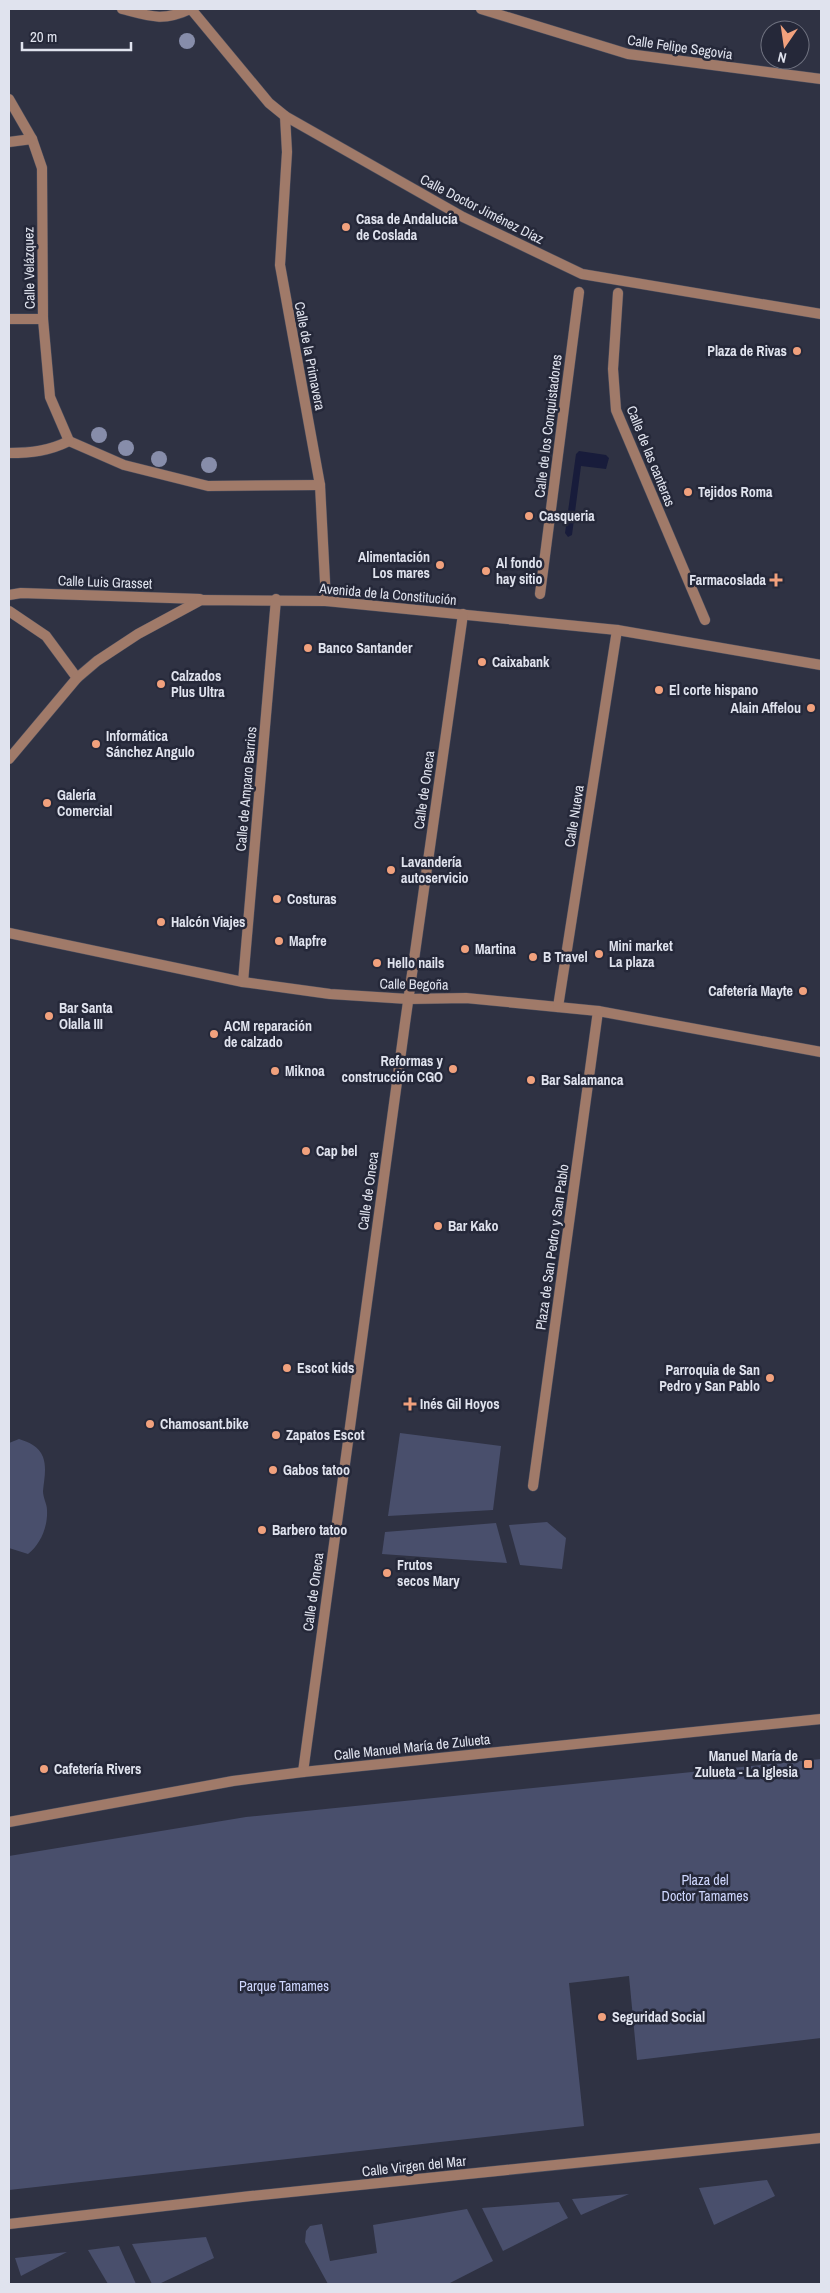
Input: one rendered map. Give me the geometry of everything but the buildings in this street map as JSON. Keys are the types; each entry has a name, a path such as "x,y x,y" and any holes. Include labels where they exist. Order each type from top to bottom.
{"street":[{"path":"122,9 161,18 176,16 190,9"},
{"name":"Calle Doctor Jiménez Díaz","path":"190,9 270,103 285,116 463,217 582,274 821,314"},
{"name":"Calle Felipe Segovia","path":"481,9 628,54 821,80"},
{"name":"Calle Velázquez","path":"9,99 32,139 42,168 44,319 50,397 69,441"},
{"name":"Calle de la Primavera","path":"285,116 286,152 280,265 320,485 326,601"},
{"path":"9,142 32,139"},
{"name":"Calle de los Conquistadores","path":"540,594 579,292"},
{"name":"Calle de las canteras","path":"618,293 613,369 616,410 705,620"},
{"path":"9,320 44,319"},
{"path":"9,453 34,453 58,447 69,441 124,465 208,486 320,485"},
{"name":"Calle Luis Grasset","path":"9,595 21,593 201,600"},
{"name":"Avenida de la Constitución","path":"9,759 77,678 138,634 201,600 276,599 326,601 616,630 821,666"},
{"name":"Calle de Amparo Barrios","path":"243,982 276,599"},
{"path":"9,610 46,636 77,678"},
{"name":"Calle de Oneca","path":"303,1772 408,998 463,614"},
{"name":"Calle Nueva","path":"558,1007 616,630"},
{"name":"Calle Begoña","path":"9,933 243,982 330,994 408,998 466,998 598,1011 821,1052"},
{"name":"Plaza de San Pedro y San Pablo","path":"533,1486 598,1011"},
{"name":"Calle Manuel María de Zulueta","path":"9,1822 233,1781 303,1772 821,1719"},
{"name":"Calle Virgen del Mar","path":"9,2224 251,2196 821,2138"}],"green space":[{"path":"400,1433 501,1446 493,1510 388,1516"},
{"path":"19,1439 39,1450 45,1465 43,1491 47,1516 45,1529 40,1541 28,1554 9,1548 9,1443"},
{"path":"547,1522 566,1538 562,1569 520,1565 509,1525"},
{"path":"496,1523 507,1563 382,1554 385,1532"},
{"name":"Parque Tamames","path":"821,1759 821,2038 637,2060 629,1976 569,1983 584,2126 9,2190 9,1856 246,1817"},
{"path":"767,2180 775,2196 714,2225 699,2188"},
{"path":"629,2194 581,2215 572,2199"},
{"path":"559,2202 568,2218 503,2251 482,2208"},
{"path":"467,2209 493,2261 448,2284 328,2284 305,2242 306,2231 310,2226 322,2224 330,2261 377,2253 373,2225"},
{"path":"206,2237 214,2258 159,2284 152,2284 132,2244"},
{"path":"119,2246 136,2284 108,2284 88,2250"},
{"path":"67,2252 21,2276 15,2258"}],"shaded area":[{"path":"579,451 606,455 609,458 606,469 581,466 572,535 568,537 565,533 576,454"}],"place":[{"name":"Casa de Andalucía de Coslada","path":"346,227"},
{"name":"Plaza de Rivas","path":"797,351"},
{"name":"Tejidos Roma","path":"688,492"},
{"name":"Casqueria","path":"529,516"},
{"name":"Alimentación Los mares","path":"440,565"},
{"name":"Al fondo hay sitio","path":"486,571"},
{"name":"Farmacoslada","path":"776,580"},
{"name":"Banco Santander","path":"308,648"},
{"name":"Caixabank","path":"482,662"},
{"name":"Calzados Plus Ultra","path":"161,684"},
{"name":"El corte hispano","path":"659,690"},
{"name":"Alain Affelou","path":"811,708"},
{"name":"Informática Sánchez Angulo","path":"96,744"},
{"name":"Galería Comercial","path":"47,803"},
{"name":"Lavandería autoservicio","path":"391,870"},
{"name":"Costuras","path":"277,899"},
{"name":"Halcón Viajes","path":"161,922"},
{"name":"Mapfre","path":"279,941"},
{"name":"Martina","path":"465,949"},
{"name":"Mini market La plaza","path":"599,954"},
{"name":"B Travel","path":"533,957"},
{"name":"Hello nails","path":"377,963"},
{"name":"Cafetería Mayte","path":"803,991"},
{"name":"Bar Santa Olalla III","path":"49,1016"},
{"name":"ACM reparación de calzado","path":"214,1034"},
{"name":"Reformas y construcción CGO","path":"453,1069"},
{"name":"Miknoa","path":"275,1071"},
{"name":"Bar Salamanca","path":"531,1080"},
{"name":"Cap bel","path":"306,1151"},
{"name":"Bar Kako","path":"438,1226"},
{"name":"Escot kids","path":"287,1368"},
{"name":"Parroquia de San Pedro y San Pablo","path":"770,1378"},
{"name":"Inés Gil Hoyos","path":"410,1404"},
{"name":"Chamosant.bike","path":"150,1424"},
{"name":"Zapatos Escot","path":"276,1435"},
{"name":"Gabos tatoo","path":"273,1470"},
{"name":"Barbero tatoo","path":"262,1530"},
{"name":"Frutos secos Mary","path":"387,1573"},
{"name":"Manuel María de Zulueta - La Iglesia","path":"808,1764"},
{"name":"Cafetería Rivers","path":"44,1769"},
{"name":"Seguridad Social","path":"602,2017"}],"park label":[{"name":"Plaza del Doctor Tamames","path":"705,1888"}]}
